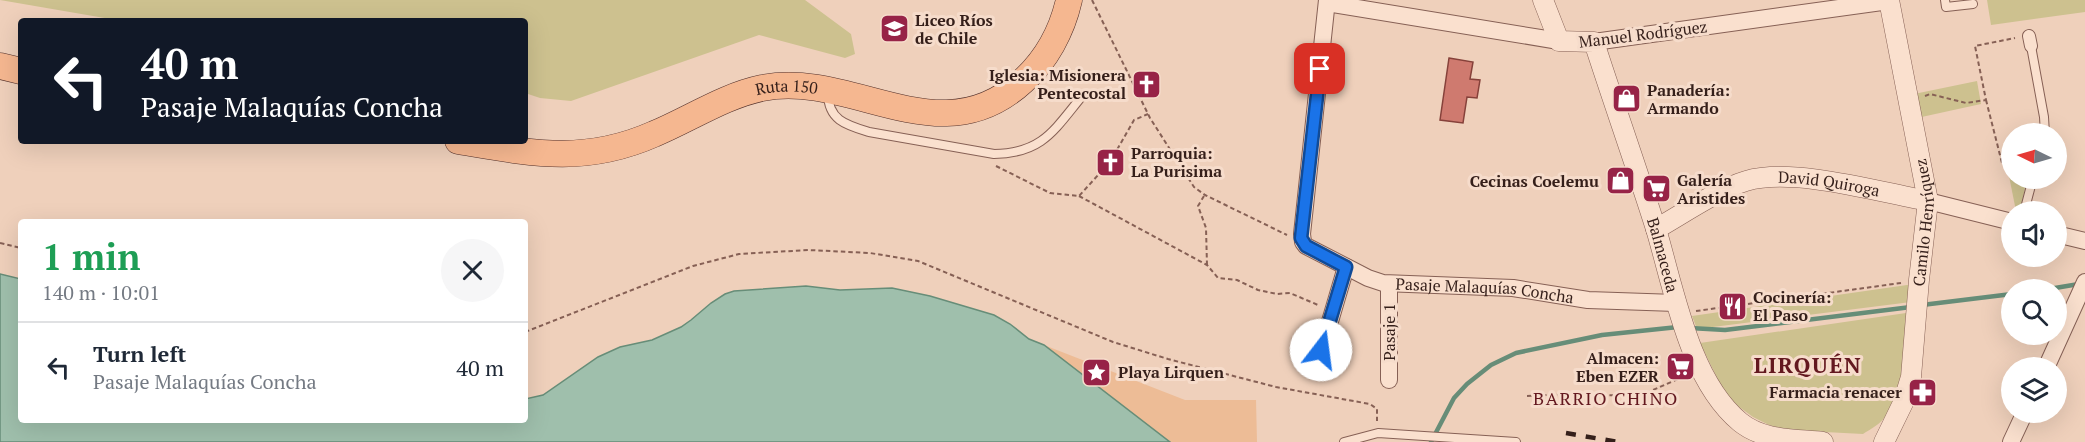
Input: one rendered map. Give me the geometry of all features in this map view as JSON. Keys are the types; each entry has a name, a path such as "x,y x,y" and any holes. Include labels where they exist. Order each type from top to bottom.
{"main road":[{"name":"Ruta 150","path":"528,137 567,141 621,132 736,79 771,70 819,71 917,97 943,99 967,95 1001,80 1026,58 1043,33 1055,0"},
{"name":"Ruta 150","path":"478,144 537,153 587,153 638,141 747,92 789,86 828,90 922,113 952,114 975,110 998,99 1031,74 1056,38 1069,0"},
{"path":"0,52 18,56"},
{"path":"0,66 18,70"}],"street":[{"path":"1543,0 1559,41"},
{"name":"Manuel Rodríguez","path":"1327,2 1559,41 1594,42 1889,1"},
{"name":"Camilo Henríquez","path":"1884,442 1909,387 1928,201 1889,1"},
{"path":"1303,242 1327,2"},
{"name":"Balmaceda","path":"1594,42 1656,229 1679,312 1701,369 1724,405 1740,422 1773,440 1823,442"},
{"name":"David Quiroga","path":"1656,229 1735,184 1768,177 1817,180 1928,201 2001,219"},
{"path":"2067,237 2085,241"},
{"name":"Pasaje Malaquías Concha","path":"1303,242 1310,249 1368,278 1389,284 1513,288 1679,312"},
{"path":"1316,369 1346,267"},
{"name":"Pasaje 1","path":"1389,284 1389,380"},
{"path":"2051,357 2083,287"},
{"path":"2012,442 2020,423"}],"lane":[{"path":"1944,0 1946,6 1973,4"},
{"path":"2030,41 2044,123"},
{"path":"828,90 828,104 833,116 850,126 868,132 994,154 1015,153 1030,149 1052,133 1083,95"},
{"path":"1344,442 1378,433 1402,433 1516,442"}],"path":[{"path":"1092,0 1148,114 1194,187 1205,195 1303,242"},
{"path":"2001,159 1975,45 2030,41"},
{"path":"1909,103 1930,94 1966,103 1986,100"},
{"path":"1079,196 1110,162 1134,120 1148,114"},
{"path":"982,152 992,164 1050,193 1079,196 1207,265 1218,278 1237,280 1258,290 1277,294 1290,293 1332,312"},
{"path":"1205,195 1198,206 1206,228 1207,265"},
{"path":"0,243 18,247"},
{"path":"528,331 693,266 739,254 808,250 870,253 918,261 1113,342 1168,359 1275,387 1371,404 1377,409 1378,433"},
{"path":"1679,312 1919,283"},
{"path":"1527,396 1562,394 1639,396 1701,369"}],"shaded area":[{"path":"0,0 805,0 851,34 855,54 845,58 759,35 571,101 540,98 528,94 528,18 105,18"},
{"path":"1987,0 2085,0 2085,12 1991,25"},
{"path":"1977,81 1981,104 1917,118 1914,94"},
{"path":"2012,189 2025,189 2022,201 2014,201"},
{"path":"0,274 18,278 18,423 528,423 528,398 543,395 598,357 620,347 652,340 681,327 725,294 734,291 806,286 840,290 892,288 930,296 994,315 1029,339 1044,345 1170,442 0,442"},
{"path":"1914,284 1911,302 1697,329 1692,316"},
{"path":"1906,313 1903,367 1897,394 1883,420 1863,434 1787,430 1753,417 1727,398 1700,343"}],"sand":[{"name":"Playa Lirquen","path":"1044,345 1185,400 1256,400 1257,442 1170,442"}],"building":[{"path":"1449,58 1473,62 1470,79 1480,80 1477,98 1467,97 1463,123 1440,120"}],"waterway":[{"path":"2067,286 2079,284"},
{"path":"1922,305 2001,295"},
{"path":"1690,328 1725,330 1911,307"},
{"path":"1431,442 1454,398 1467,384 1491,365 1516,353 1602,335 1678,327"}],"railway":[{"path":"1566,433 1618,442"}],"place":[{"name":"Liceo Ríos de Chile","path":"894,29"},
{"name":"Iglesia: Misionera Pentecostal","path":"1147,84"},
{"name":"Panadería: Armando","path":"1626,99"},
{"name":"Parroquia: La Purisima","path":"1110,162"},
{"name":"Cecinas Coelemu","path":"1620,181"},
{"name":"Galería Aristides","path":"1656,189"},
{"name":"Cocinería: El Paso","path":"1732,306"},
{"name":"Almacen: Eben EZER","path":"1680,367"},
{"name":"Playa Lirquen","path":"1097,372"},
{"name":"Farmacia renacer","path":"1923,392"}],"district":[{"name":"LIRQUÉN","path":"1808,365"},
{"name":"BARRIO CHINO","path":"1606,399"}],"route":[{"path":"1320,69 1301,238 1310,249 1346,267 1321,350"}]}
